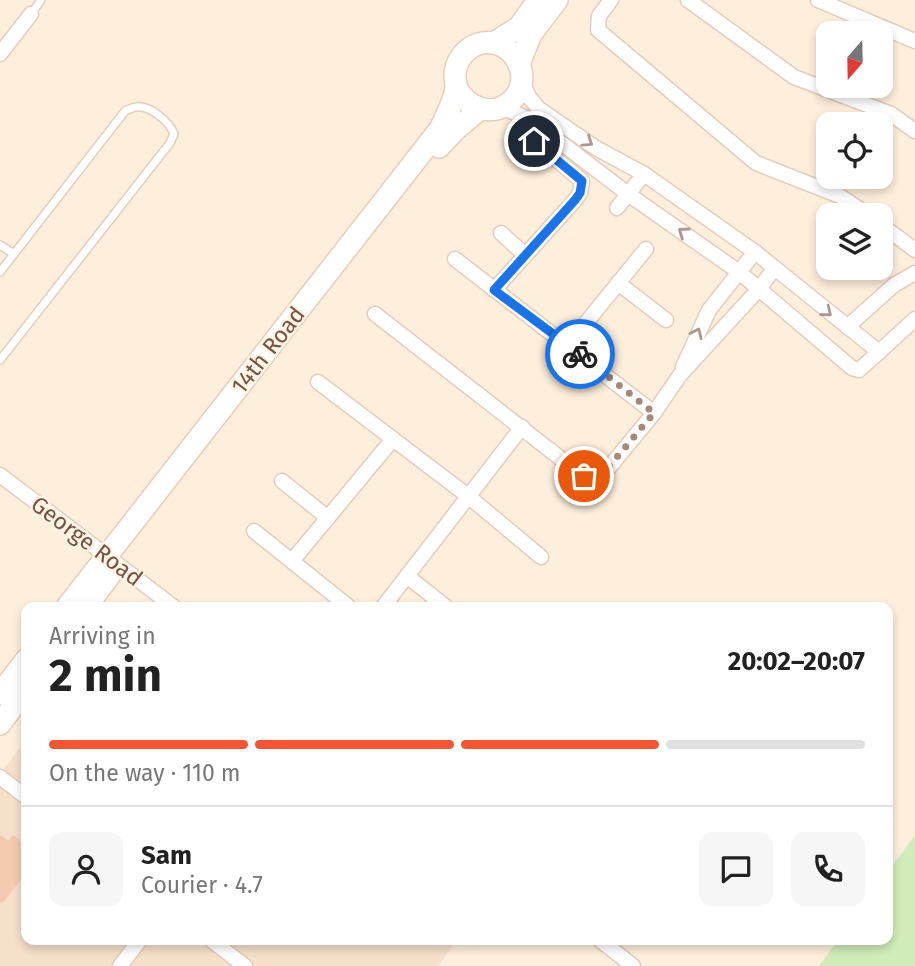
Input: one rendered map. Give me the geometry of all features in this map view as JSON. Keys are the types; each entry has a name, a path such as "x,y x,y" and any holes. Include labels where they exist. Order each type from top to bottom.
{"street":[{"path":"494,43 519,27 539,0"},
{"path":"557,0 531,34 521,72 519,91 512,101 491,110 480,109 461,97 455,76 461,56 478,44 494,43 509,50 521,72 529,97 539,109 596,148 644,174 755,253 879,352"},
{"path":"611,0 599,16 597,30 757,163 840,196 850,203"},
{"path":"688,0 794,77 891,114 915,131"},
{"path":"818,0 915,41"},
{"path":"0,54 31,14"},
{"name":"14th Road","path":"89,602 112,560 440,129 456,87"},
{"path":"502,107 534,122 628,194 738,272 855,370 859,370 915,319"},
{"name":"14th Road","path":"72,602 112,560 240,404 363,250 440,146 454,130 480,109"},
{"path":"494,290 575,200 583,186 575,174 534,141"},
{"path":"617,208 644,174"},
{"path":"500,233 525,255"},
{"path":"893,234 915,250"},
{"path":"568,345 646,249"},
{"path":"680,375 701,324 755,253"},
{"path":"455,259 654,413"},
{"path":"375,314 578,472 596,478 607,470 654,413 680,375 774,269"},
{"path":"847,327 894,285 915,273"},
{"path":"618,283 666,320"},
{"path":"318,382 468,496 541,557"},
{"path":"387,602 522,427"},
{"path":"292,561 393,439"},
{"name":"George Road","path":"0,475 167,602"},
{"path":"282,481 328,518"},
{"path":"254,531 343,602"},
{"path":"407,576 440,602"},
{"path":"0,694 21,667"},
{"path":"0,724 21,696"},
{"path":"0,777 21,793"},
{"path":"120,966 136,945"},
{"path":"218,945 245,966"},
{"path":"606,945 633,966"}],"lane":[{"path":"31,14 41,0"},
{"path":"0,272 125,111 136,107 147,108 171,125 174,134 170,143 0,360"},
{"path":"0,245 14,254"}],"shaded area":[{"path":"21,747 21,945 453,945 438,966 0,966 0,774"}],"green space":[{"path":"915,835 915,966 819,966 834,945 893,945 893,865"}],"building":[{"path":"0,835 8,841 13,835 21,842 21,879 2,904"}],"way so far":[{"path":"580,354 654,413 601,476 584,476"}],"route":[{"path":"534,141 575,174 583,186 575,200 494,290 580,354"}]}
